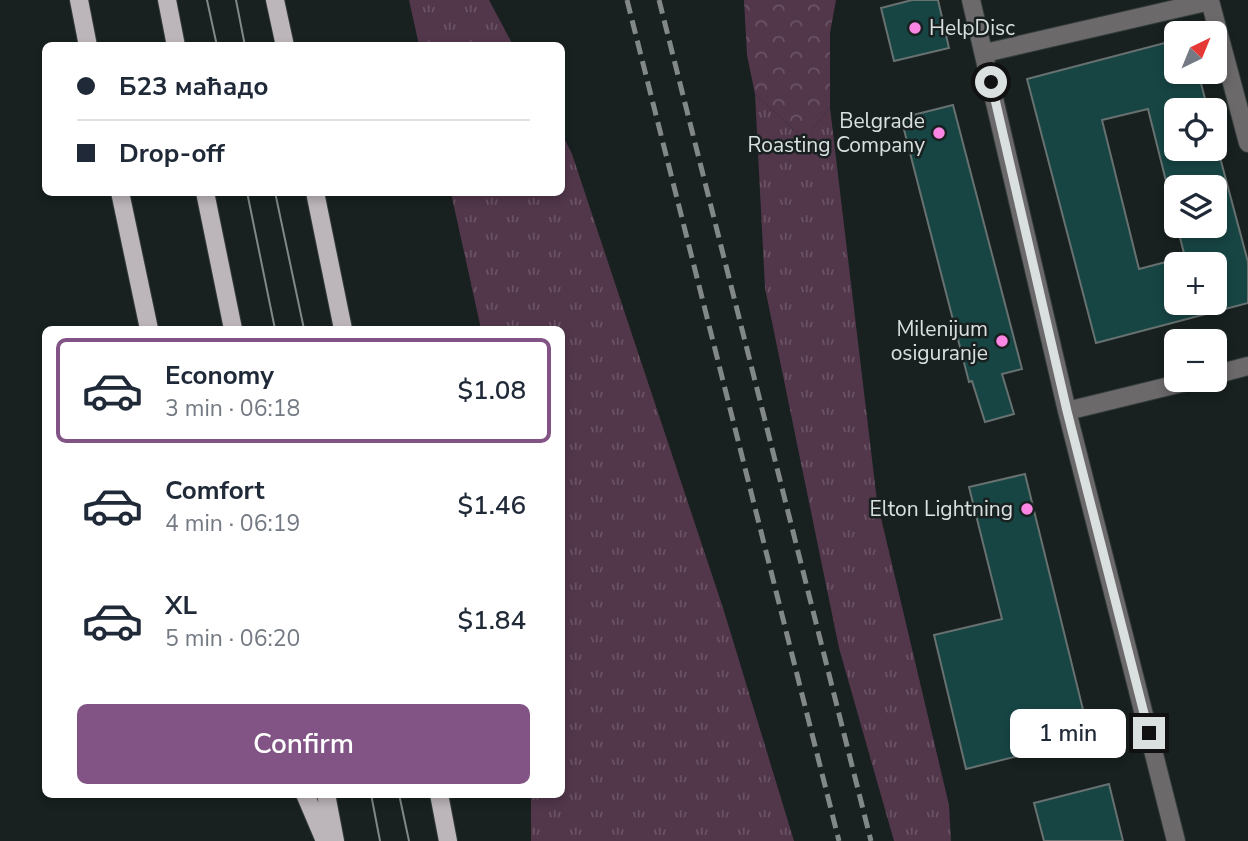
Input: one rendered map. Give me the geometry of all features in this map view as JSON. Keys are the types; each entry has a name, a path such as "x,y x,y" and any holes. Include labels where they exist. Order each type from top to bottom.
{"main road":[{"path":"79,0 87,42"},
{"path":"167,0 175,42"},
{"path":"275,0 284,42"},
{"path":"121,196 148,326"},
{"path":"206,196 232,326"},
{"path":"316,196 342,326"},
{"path":"307,798 325,841"},
{"path":"327,798 335,841"},
{"path":"440,798 448,841"}],"lane":[{"path":"971,0 1067,411 1176,841"},
{"path":"985,53 1210,1 1248,143"},
{"path":"1227,372 1248,366"},
{"path":"1067,411 1164,387"}],"green space":[{"path":"409,0 489,0 511,42 418,42"},
{"path":"744,0 836,0 830,33 830,108 804,139 755,94 747,55"},
{"path":"755,94 804,139 830,108 877,501 949,805 951,841 894,841 839,648 765,288"},
{"path":"565,140 572,154 724,611 794,841 531,841 531,798 565,798 565,326 480,326 452,196 565,196"}],"building":[{"name":"HelpDisc","path":"912,0 938,0 949,48 894,61 881,8"},
{"path":"1164,43 1164,84 1201,84 1205,98 1164,98 1164,161 1221,161 1225,175 1164,175 1148,109 1102,120 1139,269 1164,262 1164,315 1202,315 1096,343 1027,79"},
{"path":"953,105 1022,369 1002,374 1014,414 985,422 972,381 969,382 901,118"},
{"path":"1227,184 1248,262 1248,303 1227,309 1227,252 1184,252 1180,238 1227,238"},
{"path":"1025,474 1090,738 966,769 934,635 1002,619 969,487"},
{"path":"1109,784 1123,841 1044,841 1034,803"}],"tram line":[{"path":"207,0 216,42"},
{"path":"236,0 244,42"},
{"path":"248,196 274,326"},
{"path":"276,196 303,326"},
{"path":"372,798 380,841"},
{"path":"400,798 409,841"}],"railway":[{"path":"627,0 839,841"},
{"path":"659,0 871,841"}],"place":[{"name":"HelpDisc","path":"915,28"},
{"name":"Belgrade Roasting Company","path":"939,133"},
{"name":"Milenijum osiguranje","path":"1002,341"},
{"name":"Elton Lightning","path":"1027,509"}],"route":[{"path":"991,82 1067,411 1149,733"}]}
